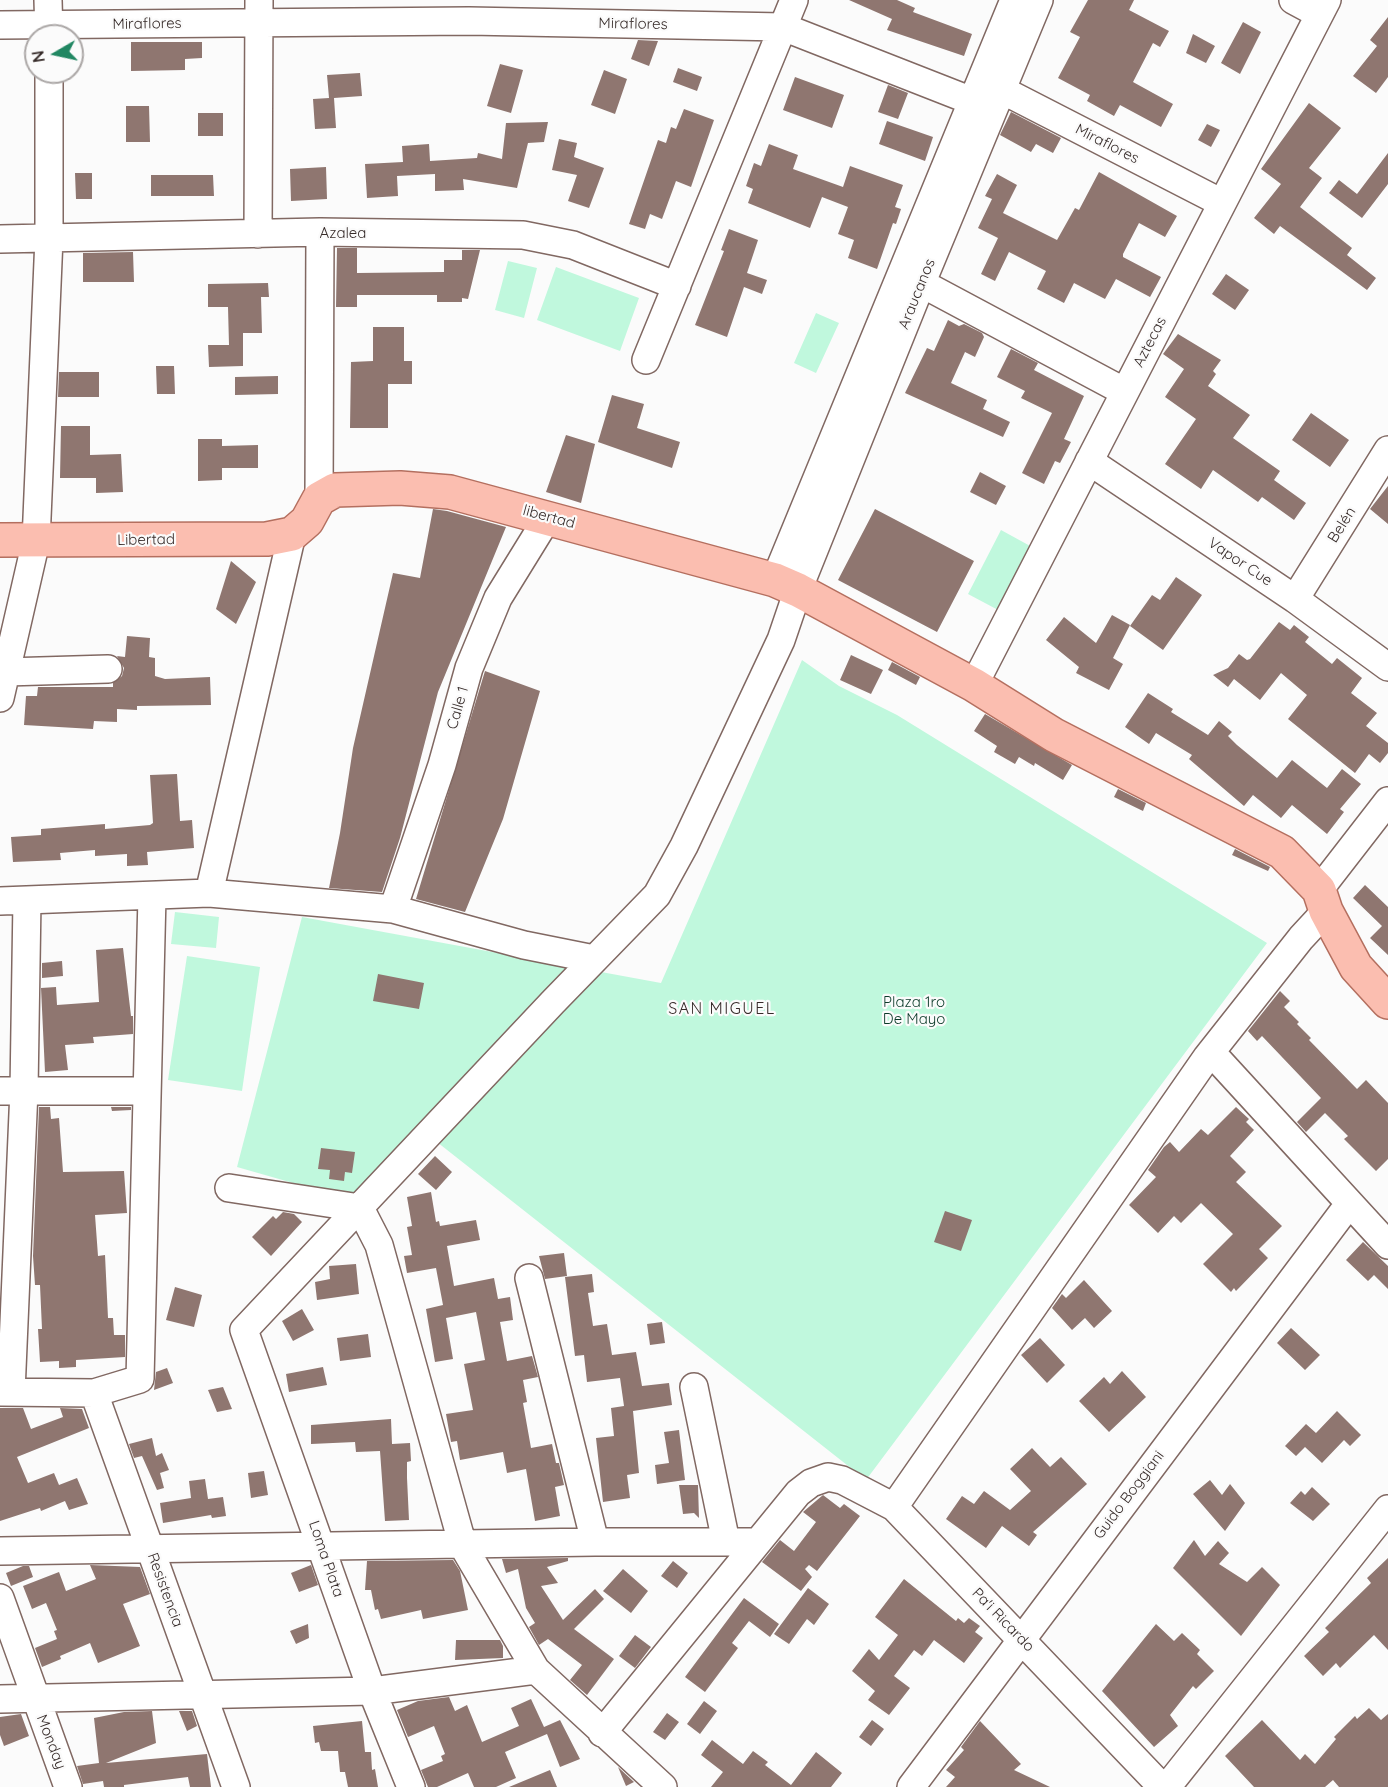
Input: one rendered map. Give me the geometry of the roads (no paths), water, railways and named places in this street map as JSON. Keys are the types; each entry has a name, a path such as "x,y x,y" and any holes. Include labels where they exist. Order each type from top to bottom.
{"main road":[{"name":"libertad","path":"320,500 335,490 410,489 450,492 548,517 787,585 974,685 1054,735 1282,852 1322,901 1356,967 1388,1002"},
{"path":"292,534 307,521 320,500"},
{"name":"Libertad","path":"0,540 267,539 292,534"}],"street":[{"path":"646,360 794,0"},
{"name":"Araucanos","path":"244,1330 657,895 684,846 781,640 787,585 912,277 972,101 1014,0"},
{"name":"Araucanos","path":"912,277 1002,90 1039,0"},
{"path":"1293,0 1323,7"},
{"name":"Aztecas","path":"974,685 1323,7"},
{"name":"Miraflores","path":"0,25 259,11 469,10 783,27 972,101"},
{"path":"258,234 259,11"},
{"path":"49,84 49,238 36,541 3,685 108,669"},
{"path":"972,101 1002,90"},
{"name":"Miraflores","path":"1002,90 1222,203"},
{"path":"320,232 320,500"},
{"name":"Azalea","path":"0,239 320,232 523,235 573,245 677,286"},
{"path":"912,277 1125,392"},
{"name":"Belén","path":"1295,599 1388,450"},
{"name":"Vapor Cue","path":"1089,461 1295,599 1388,667"},
{"name":"Calle 1","path":"393,909 442,765 469,668 498,598 548,517"},
{"path":"209,892 292,534"},
{"path":"894,1507 1211,1052 1301,938 1322,901 1388,801"},
{"path":"0,901 209,892 393,909 524,945 594,959"},
{"path":"27,900 12,1090 5,1392 94,1393 140,1379 152,896"},
{"path":"1211,1052 1388,1245"},
{"path":"12,1090 146,1091"},
{"path":"229,1188 360,1208 379,1245 463,1546 536,1670 663,1787"},
{"name":"Guido Boggiani","path":"911,1787 1349,1204"},
{"path":"529,1278 595,1542"},
{"name":"Loma Plata","path":"244,1330 372,1691 411,1787"},
{"path":"694,1387 726,1542"},
{"name":"Resistencia","path":"94,1393 236,1787"},
{"name":"Pa'i Ricardo","path":"756,1542 798,1493 811,1483 828,1477 842,1480 894,1507 1162,1787"},
{"path":"1167,1787 1388,1509"},
{"path":"0,1551 463,1546 595,1542 756,1542"},
{"path":"602,1732 756,1542"},
{"name":"Monday","path":"0,1598 68,1787"},
{"path":"0,1699 372,1691 536,1670"}],"district":[{"name":"SAN MIGUEL","path":"722,1009"}],"park label":[{"name":"Plaza 1ro De Mayo","path":"914,1010"}]}
